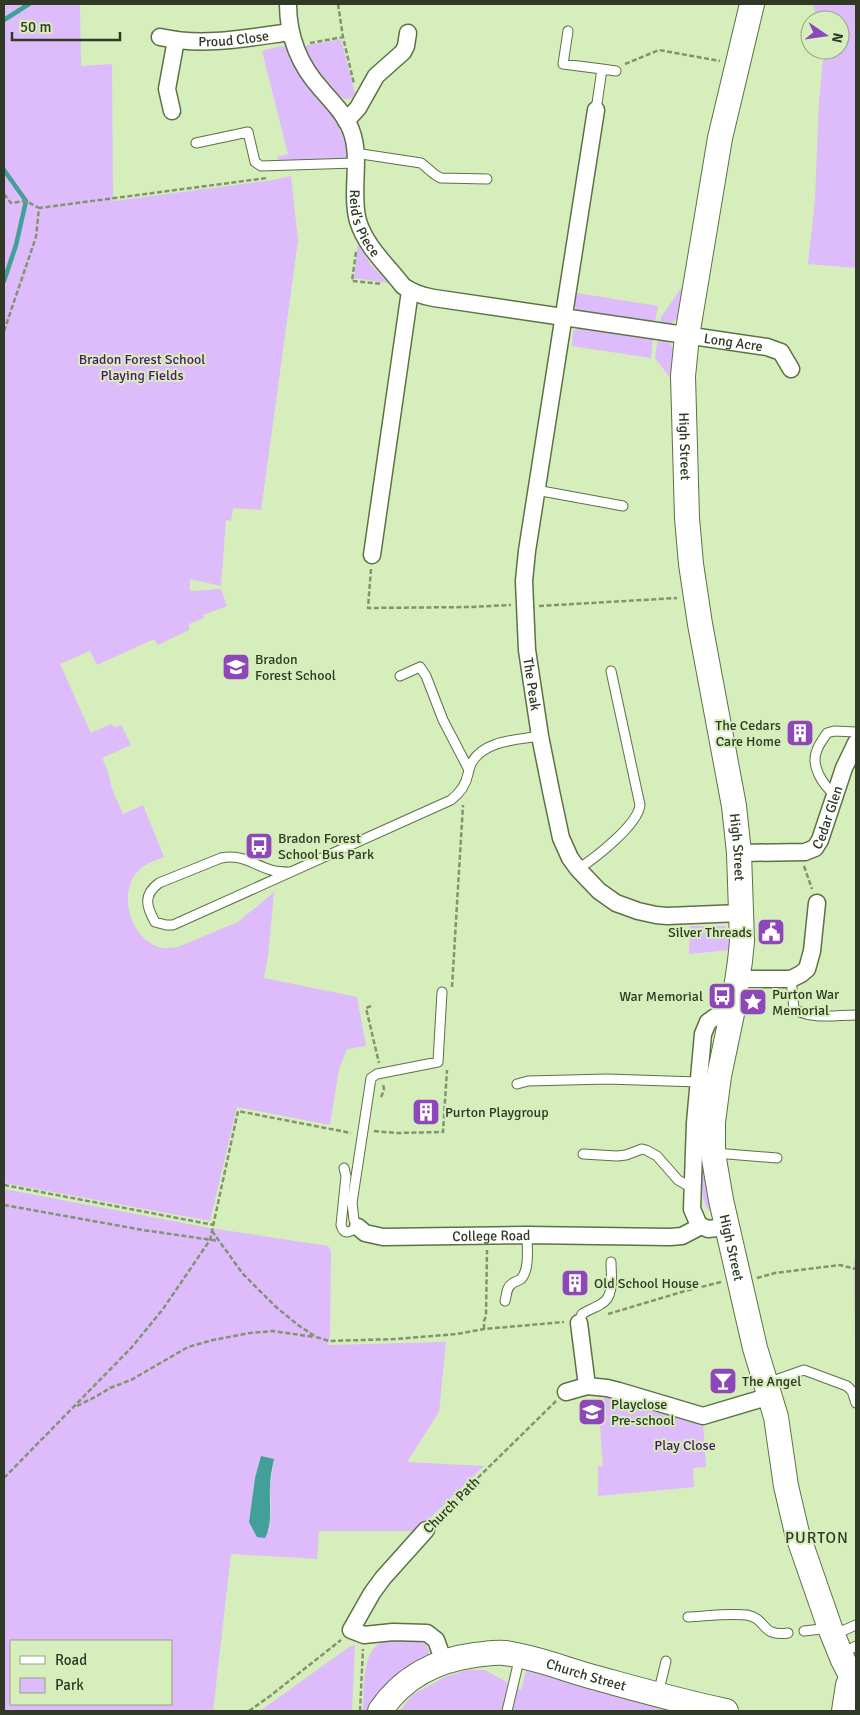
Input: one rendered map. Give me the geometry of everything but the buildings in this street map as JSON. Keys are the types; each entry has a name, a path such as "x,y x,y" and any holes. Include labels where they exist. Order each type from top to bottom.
{"street":[{"name":"Reid's Piece","path":"288,4 292,39 308,73 337,107 352,134 355,158 356,205 358,220 366,240 403,286 418,295 434,298 687,336"},
{"name":"High Street","path":"752,4 720,138 687,336 683,376 687,518 691,564 700,624 734,806 739,853 742,941 738,978 715,1106 714,1153 727,1227 731,1283 755,1348 776,1417 791,1511 797,1533 840,1641 854,1682 848,1685 844,1711"},
{"path":"346,121 360,105 376,76 403,52 408,33"},
{"name":"Proud Close","path":"172,111 167,89 168,39 218,41 292,39"},
{"path":"563,317 596,110"},
{"path":"372,554 410,291"},
{"name":"The Peak","path":"563,317 524,581 528,650 540,736 561,838 567,853 578,869 599,891 626,907 648,914 667,916 741,913"},
{"name":"Long Acre","path":"687,336 788,348 791,369"},
{"name":"Cedar Glen","path":"739,853 799,853 815,848 820,840 844,768 856,743"},
{"path":"738,978 791,979 807,969 810,962 817,903"},
{"path":"701,1226 692,1209 692,1188 698,1082 703,1034 708,1022 715,1017 731,1018"},
{"name":"College Road","path":"358,1227 365,1233 382,1237 527,1235 670,1237 682,1236 701,1226 708,1229 727,1227"},
{"path":"580,1322 587,1386"},
{"path":"566,1392 587,1386 607,1388 703,1416 768,1390"},
{"name":"Church Path","path":"357,1632 383,1578 426,1530"},
{"path":"357,1632 427,1634 436,1640 444,1662"},
{"name":"Church Street","path":"380,1711 392,1694 418,1674 444,1662 466,1656 501,1653 520,1656 726,1711"}],"lane":[{"path":"568,31 563,64 616,71"},
{"path":"596,110 602,69"},
{"path":"196,143 248,132 254,162 261,166 286,166 355,158 421,163 435,176 441,178 486,179"},
{"path":"536,490 623,506"},
{"path":"400,676 420,666 426,676 443,720 469,770"},
{"path":"578,869 628,828 640,805 611,671"},
{"path":"835,795 816,772 816,750 827,733 834,731 856,732"},
{"path":"290,872 273,871 243,858 232,856 221,858 159,883 151,889 147,898 149,910 155,922 173,925 451,800 459,793 467,779 471,762 483,750 490,746 540,736"},
{"path":"791,979 794,1009 801,1014 856,1015"},
{"path":"344,1168 346,1176 341,1225 345,1232 350,1232 358,1227 352,1210 369,1083 373,1075 438,1062 442,992"},
{"path":"517,1084 528,1081 607,1079 698,1082"},
{"path":"584,1154 618,1156 642,1149 646,1150 657,1156 678,1180 692,1188"},
{"path":"714,1153 777,1158"},
{"path":"505,1301 507,1289 522,1278 524,1273 527,1256 527,1235"},
{"path":"580,1322 582,1314 603,1303 608,1298 611,1262"},
{"path":"768,1390 804,1370 847,1386 852,1391 856,1403"},
{"path":"688,1617 747,1615 756,1618 775,1634 788,1633"},
{"path":"804,1631 840,1641 856,1625"},
{"path":"507,1711 520,1656"},
{"path":"658,1694 666,1661"}],"path":[{"path":"338,4 343,37 360,105"},
{"path":"292,39 343,37"},
{"path":"625,64 659,50 724,61"},
{"path":"4,194 11,203 26,201 39,208 263,179 282,175 286,166"},
{"path":"4,331 36,236 39,208"},
{"path":"372,554 367,600 368,608 470,607 524,604 535,606 677,597"},
{"path":"799,853 817,903"},
{"path":"4,1478 132,1347 163,1308 210,1240 238,1111 351,1134 363,1128"},
{"path":"4,1185 214,1225"},
{"path":"4,1205 143,1230 219,1241"},
{"path":"212,1231 242,1274 276,1307 316,1337"},
{"path":"484,1330 486,1316 487,1236"},
{"path":"74,1407 110,1388 131,1380 188,1347 250,1333 273,1331 316,1337 329,1341 368,1340 457,1334 573,1321 580,1322 685,1291 776,1273 840,1266 856,1269"},
{"name":"Church Path","path":"426,1530 566,1392"},
{"path":"249,1711 339,1642 357,1632 360,1711"}],"green space":[{"name":"Bradon Forest School Playing Fields","path":"4,4 80,4 81,66 112,64 113,201 274,180 291,176 298,241 261,510 233,508 231,521 226,520 221,586 190,579 190,591 221,589 227,606 203,615 204,618 189,624 189,630 158,645 154,639 97,665 90,651 60,664 91,733 111,724 114,727 121,725 131,745 102,758 112,789 123,814 143,805 164,857 143,867 131,881 128,892 130,914 134,925 141,935 159,947 178,947 238,922 274,892 268,957 264,978 357,997 366,1046 347,1049 339,1069 330,1125 237,1107 210,1221 4,1183"},
{"path":"813,4 856,4 856,268 808,264 815,200 819,101 823,60 850,60 850,10 814,10"},
{"path":"341,39 355,93 351,98 345,99 323,81 308,58 303,46"},
{"path":"281,46 287,47 334,116 346,144 347,157 342,160 280,162 277,157 288,154 262,51"},
{"path":"358,244 371,265 389,283 354,278"},
{"path":"686,281 678,318 669,325 660,328 661,317"},
{"path":"577,293 658,306 654,326 579,312 574,305"},
{"path":"581,327 653,337 651,358 572,346 573,331"},
{"path":"658,338 668,341 674,349 675,384 655,358"},
{"path":"690,926 725,926 731,934 729,950 689,954"},
{"path":"702,1157 713,1211 712,1214 707,1208 702,1195"},
{"path":"4,1189 204,1227 328,1246 331,1251 330,1336 328,1345 446,1342 439,1412 407,1462 484,1466 417,1531 319,1531 317,1559 231,1554 213,1711 4,1711","holes":["274,1459 270,1487 271,1509 269,1531 249,1522 255,1478"]},
{"path":"854,1260 856,1260 856,1346 855,1346"},
{"name":"Play Close","path":"606,1396 703,1424 706,1467 693,1468 694,1487 598,1496 598,1466 603,1466 600,1418 603,1401"},
{"path":"407,1638 423,1642 428,1648 429,1656 371,1711 363,1711 366,1668 371,1652 383,1642"},
{"path":"355,1645 352,1711 260,1711 349,1647"},
{"path":"527,1667 683,1711 400,1711 412,1695 447,1676 467,1670 485,1670 521,1690"}],"water":[{"path":"261,1456 274,1459 270,1484 270,1520 265,1538 257,1537 249,1522 255,1478"}],"waterway":[{"path":"4,20 29,4"},
{"path":"4,170 26,201 16,245 4,281"}],"place":[{"name":"Bradon Forest School","path":"236,667"},
{"name":"The Cedars Care Home","path":"800,733"},
{"name":"Bradon Forest School Bus Park","path":"259,846"},
{"name":"Silver Threads","path":"771,932"},
{"name":"War Memorial","path":"722,996"},
{"name":"Purton War Memorial","path":"753,1002"},
{"name":"Purton Playgroup","path":"426,1112"},
{"name":"Old School House","path":"575,1283"},
{"name":"The Angel","path":"723,1381"},
{"name":"Playclose Pre-school","path":"592,1412"}],"district":[{"name":"PURTON","path":"817,1537"}]}
